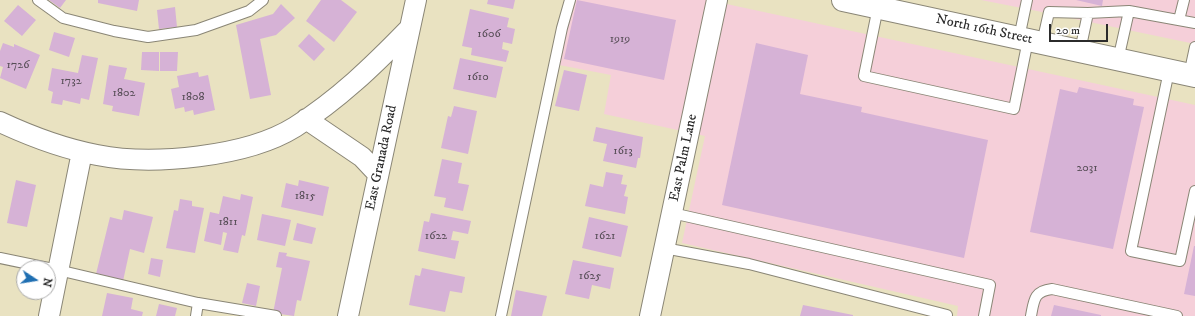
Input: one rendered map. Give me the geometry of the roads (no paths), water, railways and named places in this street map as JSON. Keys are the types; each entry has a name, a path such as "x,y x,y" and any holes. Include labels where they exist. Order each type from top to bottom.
{"main road":[{"name":"North 16th Street","path":"843,0 1184,74"}],"street":[{"name":"East Granada Road","path":"348,316 416,0"},
{"name":"East Palm Lane","path":"650,316 717,0"},
{"path":"0,122 82,152 99,156 147,159 217,154 256,144 294,128 357,81 409,28"},
{"path":"306,119 362,157 378,174"},
{"path":"49,316 82,152"}],"lane":[{"path":"38,0 63,18 114,31 148,37 196,30 249,11 263,0"},
{"path":"501,316 562,28 570,0"},
{"path":"878,7 864,76 1014,109 1030,40 1027,0"},
{"path":"1179,20 1184,0"},
{"path":"1030,40 1049,12 1088,14 1129,11 1195,23"},
{"path":"1118,60 1129,11"},
{"path":"1080,52 1088,14"},
{"path":"1195,47 1184,74 1131,251 1180,261 1195,191"},
{"path":"672,213 990,285 984,316"},
{"path":"664,248 749,264 947,315"},
{"path":"0,258 198,303 276,316"},
{"path":"1031,316 1034,298 1042,290 1052,289 1177,316"},
{"path":"196,316 198,303"}]}
